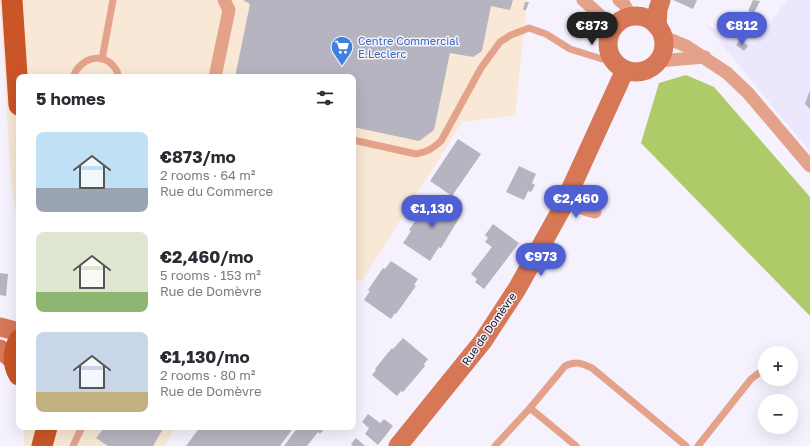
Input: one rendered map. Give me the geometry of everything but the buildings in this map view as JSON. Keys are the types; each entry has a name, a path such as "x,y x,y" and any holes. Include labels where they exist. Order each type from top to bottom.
{"main road":[{"path":"13,2 17,74"},
{"path":"11,362 16,346"},
{"path":"36,430 36,446"},
{"path":"42,446 46,430"}],"street":[{"path":"216,74 229,10 224,0"},
{"path":"584,0 613,27"},
{"path":"619,0 634,16"},
{"path":"634,16 649,0"},
{"path":"661,0 658,9 660,31 664,44 662,53 658,60 652,67 643,71 634,72 625,70 615,62 608,50 608,42 613,27 618,22 634,16 645,17 652,21 660,31 727,72 748,93 810,166"},
{"path":"658,60 704,57"},
{"name":"Rue de Domèvre","path":"398,446 483,341 517,289 565,201 625,70"},
{"path":"565,201 595,212"},
{"path":"0,327 16,331"}],"lane":[{"path":"102,59 113,0"},
{"path":"356,141 416,154 432,149 441,141 481,68 500,42 511,35 529,28 546,34 570,49 602,59 611,57"},
{"path":"74,74 81,64 94,58 110,62 116,68 118,74"},
{"path":"495,446 530,408 565,366 580,362 592,368 686,446"},
{"path":"698,446 751,379 758,374"},
{"path":"530,408 576,446"},
{"path":"74,446 81,430"}],"shaded area":[{"path":"0,0 527,0 515,115 462,122 362,281 356,280 356,74 16,74 16,213 11,181"},
{"path":"787,0 810,0 810,152 706,25 754,45"},
{"path":"24,430 174,430 164,446 24,446"}],"green space":[{"path":"686,75 714,87 810,197 810,316 641,143 659,83"}],"place":[{"name":"Centre Commercial E.Leclerc","path":"342,66"}]}
